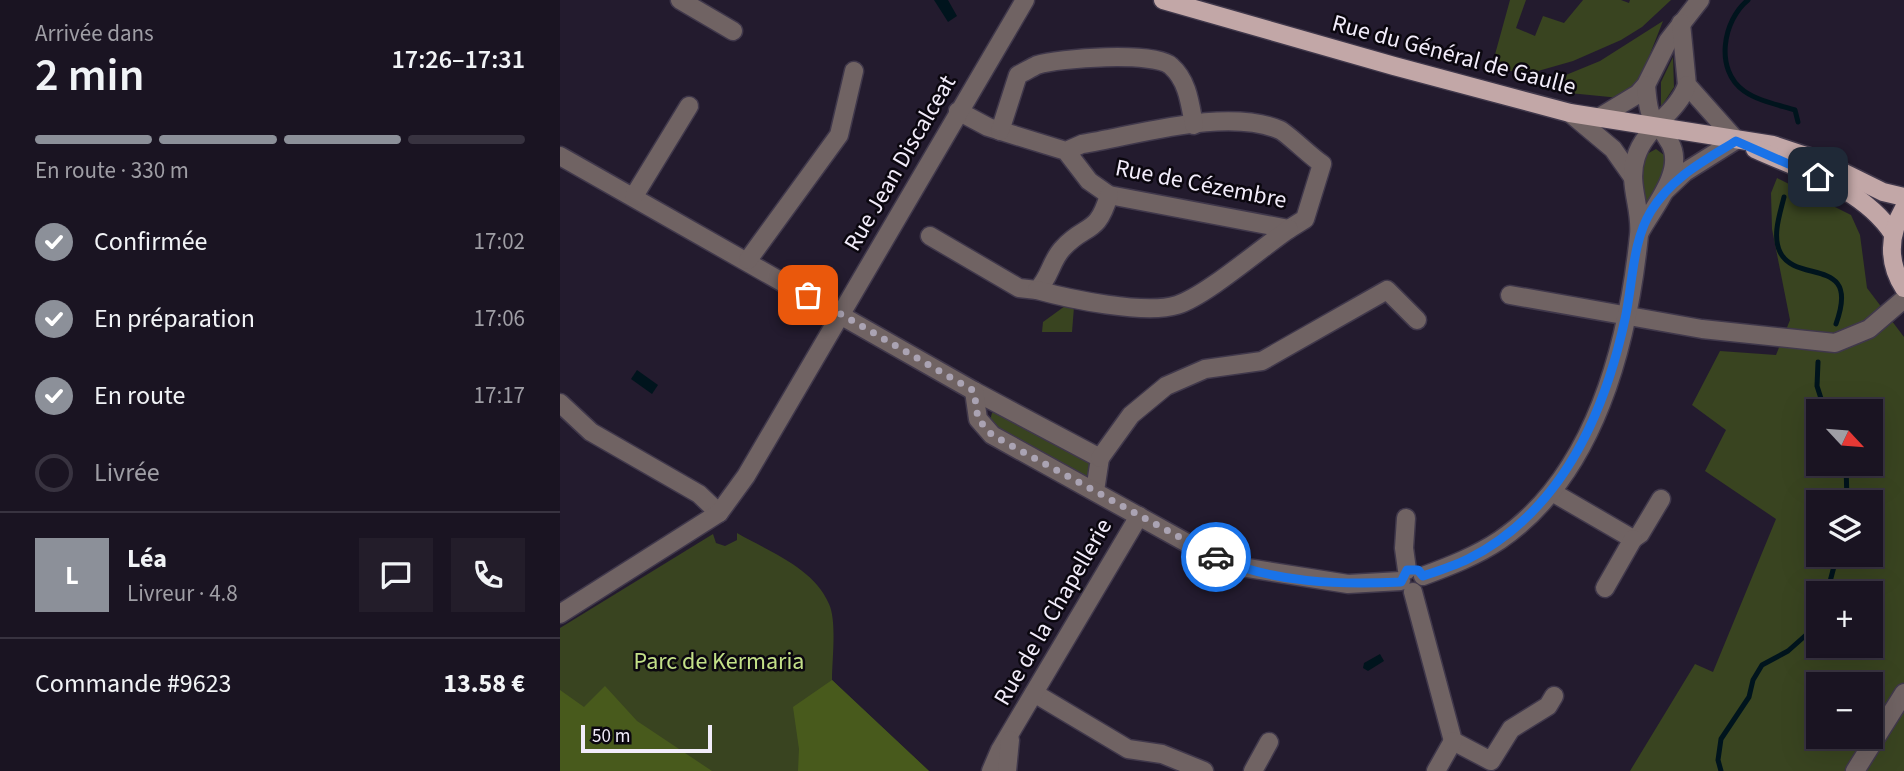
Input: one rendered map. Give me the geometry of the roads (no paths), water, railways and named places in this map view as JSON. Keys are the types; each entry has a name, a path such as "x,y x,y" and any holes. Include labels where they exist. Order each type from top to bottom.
{"main road":[{"name":"Rue du Général de Gaulle","path":"1163,0 1570,113 1797,151 1883,191 1904,197"},
{"name":"Rue du Général de Gaulle","path":"1736,141 1845,191 1878,212 1893,234"},
{"path":"1904,208 1893,234 1891,256 1897,277 1904,288"}],"street":[{"path":"680,0 733,31"},
{"name":"Rue Jean Discalceat","path":"560,614 719,513 746,476 1025,0"},
{"path":"1600,117 1637,94 1646,85 1668,41 1700,0"},
{"path":"974,391 978,419 992,435 1235,566 1348,584 1411,580 1467,560 1502,539 1552,492 1581,449 1612,375 1626,317 1640,232 1632,176 1644,139 1682,101 1687,85 1681,23"},
{"path":"1000,131 1018,75 1039,65 1136,56 1157,58 1171,66 1188,94 1194,125"},
{"path":"748,260 839,135 854,71"},
{"path":"1640,232 1665,191 1673,169 1670,144 1648,114 1646,85"},
{"path":"1665,191 1685,172 1736,141 1687,85"},
{"path":"634,196 689,106"},
{"path":"958,111 1000,131 1066,151"},
{"path":"1570,113 1613,149 1632,176"},
{"name":"Rue de Cézembre","path":"1241,121 1267,126 1284,132 1301,150 1322,164 1305,219 1289,229 1109,195 1089,181 1066,151 1082,144 1194,125 1241,121"},
{"path":"560,156 748,260 974,391 1100,458"},
{"path":"1037,290 1049,276 1063,248 1100,221 1109,195"},
{"path":"930,236 1019,288 1109,304 1170,307 1199,294 1289,229"},
{"path":"1095,491 1100,458 1131,415 1166,386 1195,373 1262,360 1387,290 1417,320"},
{"path":"1510,295 1702,329 1835,343 1869,329 1904,299"},
{"path":"560,403 591,432 699,494 719,513"},
{"path":"1552,492 1633,540"},
{"path":"1605,589 1633,540 1640,534 1661,499"},
{"name":"Rue de la Chapellerie","path":"991,771 1000,750 1139,516"},
{"path":"1406,519 1404,548 1453,741 1436,771"},
{"path":"1034,693 1128,749 1162,754 1204,771"},
{"path":"1855,771 1904,693"},
{"path":"1453,741 1492,761 1511,729 1548,706 1554,696"},
{"name":"Rue de la Chapellerie","path":"1007,771 1011,734"},
{"path":"1253,771 1269,742"}],"water":[{"path":"934,0 948,0 957,16 948,22"},
{"path":"637,370 658,385 652,394 631,379"},
{"path":"1380,654 1384,661 1368,671 1363,668 1364,663"}],"waterway":[{"path":"1748,0 1739,9 1728,32 1725,45 1728,71 1744,91 1795,110 1798,122"},
{"path":"1784,197 1777,232 1780,252 1788,262 1823,274 1840,288 1841,302 1836,324"},
{"path":"1818,362 1817,386 1821,399"},
{"path":"1846,476 1847,490"},
{"path":"1830,581 1834,567"},
{"path":"1721,771 1718,760 1721,739 1749,697 1753,680 1762,665 1788,651 1806,635"}],"park label":[{"name":"Parc de Kermaria","path":"719,661"}]}
